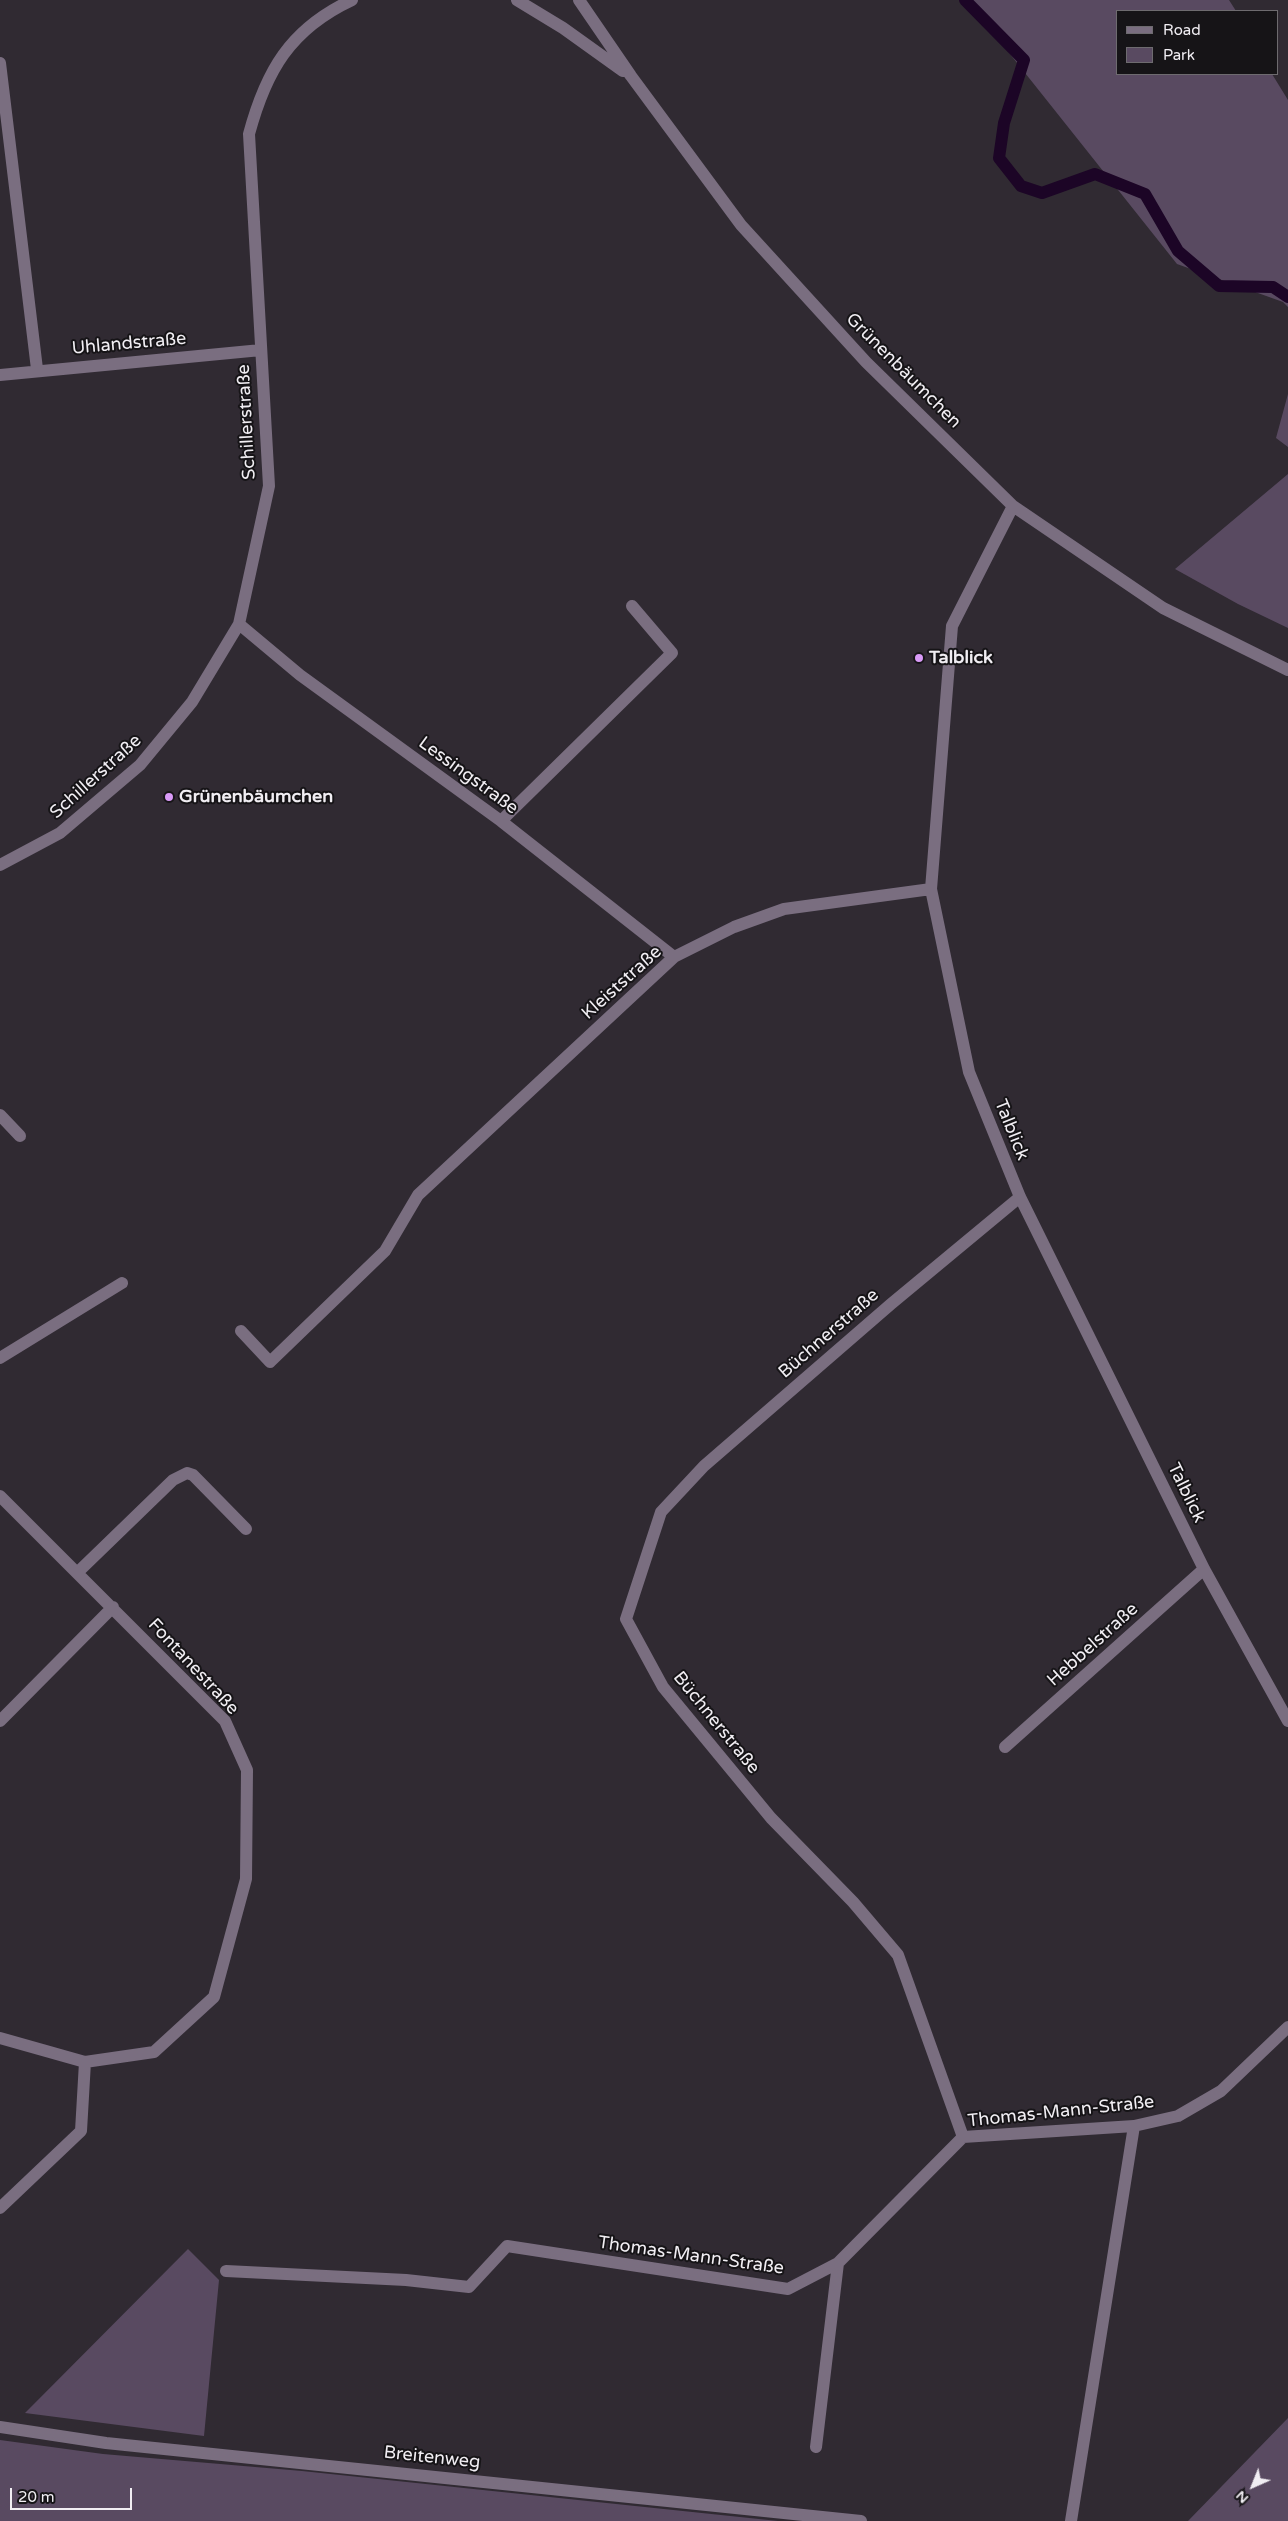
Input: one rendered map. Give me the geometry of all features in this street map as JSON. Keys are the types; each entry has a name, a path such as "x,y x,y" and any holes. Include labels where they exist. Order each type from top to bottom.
{"street":[{"name":"Schillerstraße","path":"0,865 60,834 140,765 192,702 240,624 269,486 260,350 250,134 254,116 278,60 314,22 336,7 352,0"},
{"path":"517,0 563,28 631,76"},
{"name":"Grünenbäumchen","path":"579,0 631,76 742,224 866,362 1013,506 1163,608 1288,670"},
{"path":"0,63 37,370"},
{"name":"Uhlandstraße","path":"0,375 260,350"},
{"name":"Talblick","path":"1013,506 952,626 931,889 969,1072 1020,1197 1204,1569 1288,1721"},
{"path":"501,821 672,653 632,606"},
{"name":"Lessingstraße","path":"240,624 300,675 501,821 674,957"},
{"name":"Kleiststraße","path":"241,1331 270,1362 385,1251 418,1195 674,957 734,927 784,909 931,889"},
{"path":"0,1115 20,1136"},
{"name":"Büchnerstraße","path":"963,2137 898,1955 854,1902 771,1818 662,1687 626,1619 661,1512 704,1466 891,1304 1020,1197"},
{"path":"0,1358 122,1283"},
{"path":"78,1572 173,1480 187,1473 193,1475 246,1529"},
{"name":"Fontanestraße","path":"0,1496 113,1607 224,1722 247,1770 246,1879 214,1997 154,2052 84,2062"},
{"name":"Hebbelstraße","path":"1004,1747 1204,1569"},
{"path":"0,1721 113,1607"},
{"name":"Thomas-Mann-Straße","path":"226,2271 406,2280 469,2287 507,2246 788,2289 838,2263 963,2137 1134,2126 1178,2116 1221,2091 1288,2027"},
{"path":"0,2038 84,2062 81,2131 0,2208"},
{"path":"1071,2521 1134,2126"},
{"path":"816,2447 838,2263"},
{"name":"Breitenweg","path":"0,2428 106,2443 860,2521"}],"green space":[{"path":"967,0 1229,0 1235,10 1116,10 1116,75 1273,75 1288,100 1288,307 1283,302 1177,264"},
{"path":"1288,394 1288,447 1276,438"},
{"path":"1288,474 1288,628 1238,604 1175,569"},
{"path":"188,2249 219,2280 204,2436 25,2413"},
{"path":"1288,2418 1288,2521 1188,2521"},
{"path":"0,2440 103,2454 302,2471 778,2521 0,2521"}],"waterway":[{"path":"965,0 1024,60 1004,123 999,158 1021,186 1042,193 1095,174 1145,194 1178,251 1219,286 1273,287 1288,297"}],"place":[{"name":"Talblick","path":"919,658"},
{"name":"Grünenbäumchen","path":"169,797"}]}
